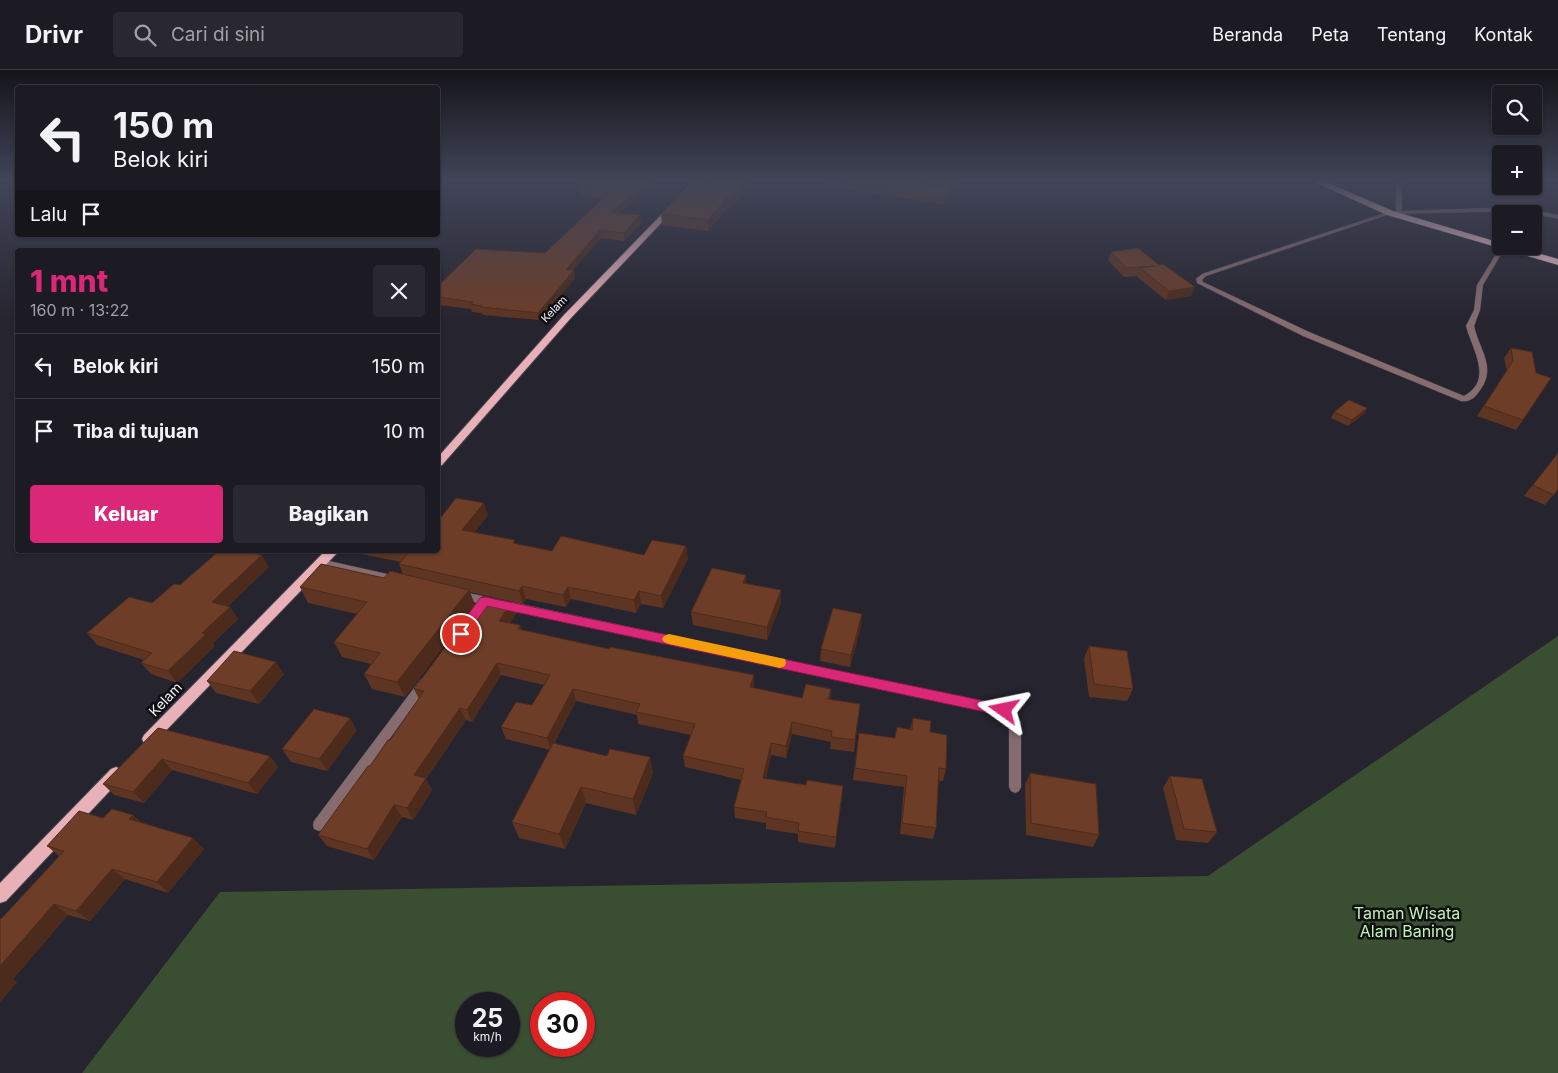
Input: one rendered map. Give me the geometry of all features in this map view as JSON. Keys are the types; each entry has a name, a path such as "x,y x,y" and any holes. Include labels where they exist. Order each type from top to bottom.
{"highway":[{"path":"1438,227 1492,244"},
{"path":"1532,255 1558,262"}],"main road":[{"name":"Kelam","path":"440,461 567,317 654,227"},
{"name":"Kelam","path":"142,747 330,553"},
{"path":"0,895 128,761"}],"street":[{"path":"1352,227 1204,276 1199,279 1200,283 1306,334 1464,399 1473,396 1484,377 1481,353 1470,326 1476,310 1480,285 1497,255"},
{"path":"320,562 407,583"},
{"path":"446,592 482,606 1004,710 1011,714 1015,722 1016,787"},
{"path":"319,825 432,673"}],"green space":[{"name":"Taman Wisata Alam Baning","path":"1558,636 1558,1073 82,1073 220,892 1208,876"}],"building":[{"path":"573,227 630,227 624,233 600,230 566,270 574,270 538,313 481,307 470,304 473,302 440,297 440,284 476,249 545,253"},
{"path":"1138,248 1159,265 1163,264 1195,287 1169,291 1140,268 1155,266 1126,268 1111,252"},
{"path":"1511,348 1532,352 1536,373 1551,378 1523,420 1484,406 1513,361"},
{"path":"1349,400 1367,408 1352,420 1334,412"},
{"path":"1558,453 1558,489 1554,495 1533,485"},
{"path":"456,498 484,503 462,530 515,540 513,543 552,551 561,536 644,555 652,540 686,546 661,596 639,591 634,600 568,587 563,595 522,586 519,591 399,564 408,553 440,553 440,518"},
{"path":"217,553 253,553 262,555 212,602 230,607 202,633 206,634 168,671 141,663 152,653 87,633 129,597 152,603 174,584 180,585"},
{"path":"321,564 384,578 390,571 469,590 397,682 364,674 380,653 334,642 367,602 300,587"},
{"path":"712,568 746,575 743,583 781,590 767,627 691,612"},
{"path":"483,596 512,602 499,621 520,625 518,629 609,649 610,647 754,675 750,687 802,698 806,684 831,689 828,699 860,704 855,740 831,737 832,731 792,722 786,746 771,743 763,778 806,785 807,780 843,786 836,837 798,831 799,823 766,817 767,812 734,807 744,769 683,756 695,724 636,712 640,704 573,689 547,738 501,727 516,702 532,705 550,675 497,663 467,710 460,708 414,775 426,778 407,808 394,805 367,849 318,835 368,766 370,766 388,740 390,740 424,691 414,689"},
{"path":"833,608 862,614 851,655 821,649"},
{"path":"1089,646 1127,651 1133,689 1094,684"},
{"path":"234,651 276,662 250,691 207,681"},
{"path":"314,709 350,718 319,759 282,749"},
{"path":"913,718 931,721 930,732 947,735 946,769 939,768 936,828 902,823 907,776 855,768 859,733 895,738 897,727 912,730"},
{"path":"158,728 270,756 248,783 162,759 133,792 103,784"},
{"path":"553,743 607,756 610,749 650,757 633,799 581,787 559,834 512,822"},
{"path":"1030,773 1096,784 1099,835 1031,823"},
{"path":"1170,776 1202,779 1217,832 1184,829"},
{"path":"112,809 133,815 129,819 193,838 157,882 112,869 76,911 54,904 0,966 0,918 64,851 47,846 79,811 103,818"}],"slow traffic":[{"path":"669,639 780,663"}],"route":[{"path":"461,634 485,602 634,631 1004,710"}]}
